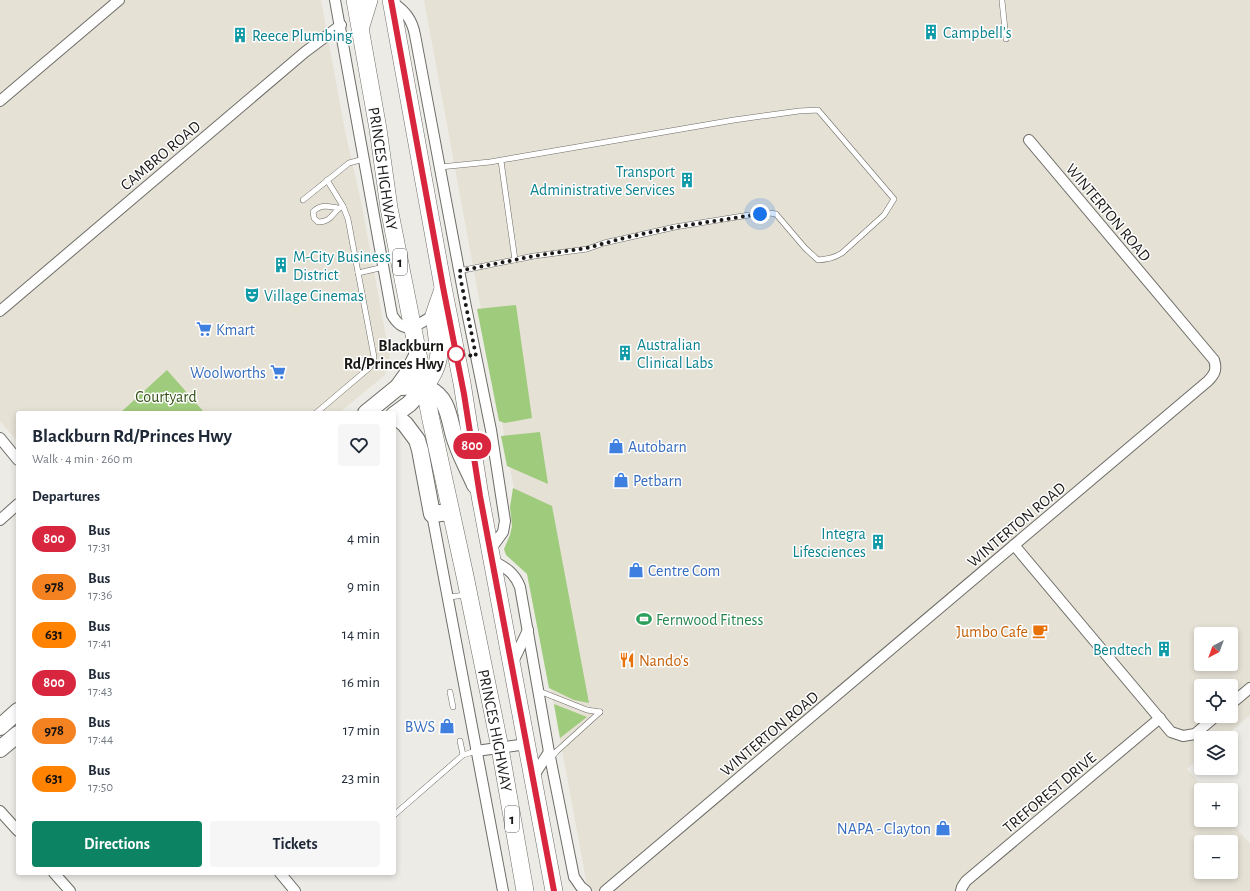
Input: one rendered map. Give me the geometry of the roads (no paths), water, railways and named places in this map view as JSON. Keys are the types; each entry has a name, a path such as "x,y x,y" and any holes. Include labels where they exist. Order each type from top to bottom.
{"highway":[{"name":"PRINCES HIGHWAY","path":"355,0 378,129 389,208 431,420 500,748 525,891"},
{"path":"360,30 369,0"},
{"name":"PRINCES HIGHWAY","path":"392,1 406,86 464,394 480,496 554,891"},
{"path":"425,387 433,375 438,360 439,353 434,315 443,287"}],"main road":[{"path":"368,411 398,387 408,373 418,354"},
{"path":"398,387 425,387 433,391 447,408 456,442 480,496"},
{"path":"396,414 409,404 425,387"},
{"path":"396,417 405,424 417,440 432,514 450,512"},
{"path":"0,727 16,713"},
{"path":"0,749 16,736"}],"street":[{"path":"0,101 119,0"},
{"path":"336,0 392,315 401,326 407,328 412,327 434,315"},
{"name":"PRINCES HIGHWAY","path":"392,1 406,13 414,26 459,271 491,430 505,521 503,532 491,555"},
{"name":"CAMBRO ROAD","path":"0,311 305,52 341,25"},
{"path":"406,86 424,83"},
{"name":"WINTERTON ROAD","path":"605,891 1208,382 1214,374 1216,366 1214,360 1029,140"},
{"path":"374,219 389,208"},
{"path":"0,438 16,458"},
{"path":"0,520 16,506"},
{"path":"432,514 449,597 476,751 503,891"},
{"path":"1014,545 1171,732 1183,736 1195,734 1208,723"},
{"path":"491,555 518,581 574,877 586,891"},
{"name":"PRINCES HIGHWAY","path":"512,664 528,630"},
{"path":"1238,698 1250,688"},
{"name":"TREFOREST DRIVE","path":"961,891 966,881 1160,718"},
{"path":"476,751 527,744"},
{"name":"PRINCES HIGHWAY","path":"533,777 550,755"},
{"path":"0,811 16,830"},
{"path":"56,875 70,891"},
{"path":"282,875 296,891"}],"lane":[{"path":"1002,1 1006,38"},
{"path":"440,167 501,161 734,120 799,111 818,110 894,199 884,215 842,253 829,259 818,260 776,214 770,213 675,227 587,248 459,271"},
{"path":"303,200 349,163 364,159"},
{"path":"501,161 515,260"},
{"path":"318,411 369,368 374,357 348,219 340,207 327,180"},
{"path":"318,207 340,207 331,218 325,222 318,222 314,218 313,212 318,207"},
{"path":"358,273 384,267"},
{"path":"449,597 468,594"},
{"path":"538,691 586,710 600,712 557,751 550,755"},
{"path":"450,692 453,707"},
{"path":"460,741 463,755"},
{"path":"396,813 463,755 476,751"}],"place":[{"name":"Campbell's","path":"931,32"},
{"name":"Reece Plumbing","path":"240,35"},
{"name":"Transport Administrative Services","path":"687,180"},
{"name":"M-City Business District","path":"281,265"},
{"name":"Village Cinemas","path":"252,295"},
{"name":"Kmart","path":"204,329"},
{"name":"Australian Clinical Labs","path":"625,353"},
{"name":"Blackburn Rd/Princes Hwy","path":"456,354"},
{"name":"Woolworths","path":"278,372"},
{"name":"Autobarn","path":"616,446"},
{"name":"Petbarn","path":"621,480"},
{"name":"Integra Lifesciences","path":"878,542"},
{"name":"Centre Com","path":"636,570"},
{"name":"Fernwood Fitness","path":"644,619"},
{"name":"Jumbo Cafe","path":"1040,631"},
{"name":"Bendtech","path":"1164,649"},
{"name":"Nando's","path":"627,660"},
{"name":"BWS","path":"447,726"},
{"name":"NAPA - Clayton","path":"943,828"}],"park label":[{"name":"Courtyard","path":"166,396"}]}
